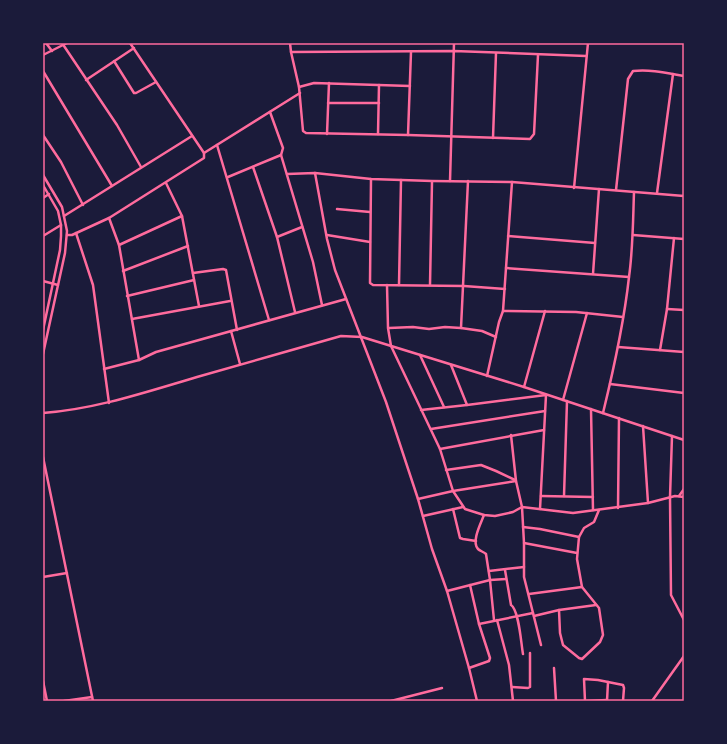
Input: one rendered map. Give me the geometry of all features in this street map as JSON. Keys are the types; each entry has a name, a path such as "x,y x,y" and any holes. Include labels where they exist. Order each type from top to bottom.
{"street":[{"path":"46,43 52,51"},
{"path":"43,55 67,43"},
{"path":"66,235 76,233 109,218 203,159 204,156 204,153 130,43"},
{"path":"290,43 299,87 304,133 530,139 534,134 538,55"},
{"path":"450,181 454,43"},
{"path":"574,188 588,43"},
{"path":"63,44 117,125 141,167"},
{"path":"86,80 134,48"},
{"path":"291,52 454,51 586,56"},
{"path":"408,135 411,52"},
{"path":"493,138 496,53"},
{"path":"114,61 134,93 156,82"},
{"path":"43,71 112,186"},
{"path":"616,190 629,76 634,71 654,71 684,76"},
{"path":"657,193 674,74"},
{"path":"299,87 310,83 410,86"},
{"path":"327,134 329,84"},
{"path":"378,135 379,85"},
{"path":"204,153 300,94"},
{"path":"328,103 379,103"},
{"path":"270,112 283,148 281,155 313,262 322,305"},
{"path":"43,135 61,162 83,205"},
{"path":"64,216 192,136"},
{"path":"217,145 228,177 269,320"},
{"path":"228,177 281,155"},
{"path":"253,167 277,237 295,312"},
{"path":"287,174 315,173 370,179 512,182 684,196"},
{"path":"315,173 335,270 386,402 418,499 432,549 447,591 477,701"},
{"path":"43,175 62,207 66,235 65,253 43,354"},
{"path":"370,179 370,283 373,285 464,286 505,289"},
{"path":"399,285 401,180"},
{"path":"430,285 432,181"},
{"path":"461,328 468,182"},
{"path":"487,376 496,336 504,310 512,182"},
{"path":"166,183 182,216 199,306"},
{"path":"43,185 58,211 61,225 60,250 43,330"},
{"path":"593,274 599,189"},
{"path":"603,413 618,347 629,277 633,234 634,192"},
{"path":"43,198 49,194"},
{"path":"337,209 370,212"},
{"path":"119,245 182,216"},
{"path":"109,218 119,245 139,360"},
{"path":"43,236 61,225"},
{"path":"277,237 302,227"},
{"path":"76,233 93,286 109,403"},
{"path":"633,234 684,238"},
{"path":"327,235 370,242"},
{"path":"508,236 595,243"},
{"path":"660,350 667,309 674,238"},
{"path":"123,271 188,246"},
{"path":"506,268 629,277"},
{"path":"193,273 225,269 230,301 237,330"},
{"path":"128,296 194,280"},
{"path":"43,281 58,285"},
{"path":"388,285 388,328 391,346 440,449 453,491 463,507 484,515 503,515 517,511 522,507 573,513 618,508 679,496 684,497"},
{"path":"104,369 139,360 156,352 346,299"},
{"path":"132,319 230,301"},
{"path":"667,309 684,310"},
{"path":"504,310 587,313 623,317"},
{"path":"524,387 545,311"},
{"path":"563,400 587,313"},
{"path":"388,328 461,328 482,331 496,336"},
{"path":"232,331 240,364"},
{"path":"43,413 92,407 109,403 341,336 362,337 524,387 684,440"},
{"path":"618,347 684,352"},
{"path":"420,355 444,408"},
{"path":"451,364 467,405"},
{"path":"610,384 684,393"},
{"path":"421,410 546,395"},
{"path":"540,509 546,395"},
{"path":"564,496 567,401"},
{"path":"591,409 593,510"},
{"path":"431,429 545,411"},
{"path":"618,508 619,418"},
{"path":"643,426 648,503"},
{"path":"440,449 544,430"},
{"path":"511,436 516,481 522,507 524,577 541,645"},
{"path":"672,436 670,498 671,595 684,620"},
{"path":"43,457 68,573 93,701"},
{"path":"446,470 481,465 496,470 516,481"},
{"path":"418,499 453,491 516,481"},
{"path":"679,496 684,490"},
{"path":"541,496 593,497"},
{"path":"422,516 463,507"},
{"path":"453,509 460,538 476,541"},
{"path":"559,610 560,633 563,646 581,659 600,642 602,638 600,611 582,587 577,559 579,537 584,528 594,522 599,510"},
{"path":"484,515 477,533 476,541 478,549 486,554 495,620 509,665 513,701"},
{"path":"523,527 540,528 579,537"},
{"path":"524,543 577,553"},
{"path":"489,571 524,567"},
{"path":"504,570 511,605 513,606 517,616 523,654"},
{"path":"43,577 68,573"},
{"path":"447,591 490,580 506,579"},
{"path":"469,668 489,661 490,659 479,624 470,585"},
{"path":"529,594 582,587"},
{"path":"479,624 517,616 596,605"},
{"path":"512,687 530,687 530,654"},
{"path":"652,701 684,656"},
{"path":"554,668 556,701"},
{"path":"608,682 607,701 586,701 584,680 596,680 608,682 624,686 623,701"},
{"path":"43,681 47,701"},
{"path":"391,701 442,688"},
{"path":"64,701 92,697"}]}
